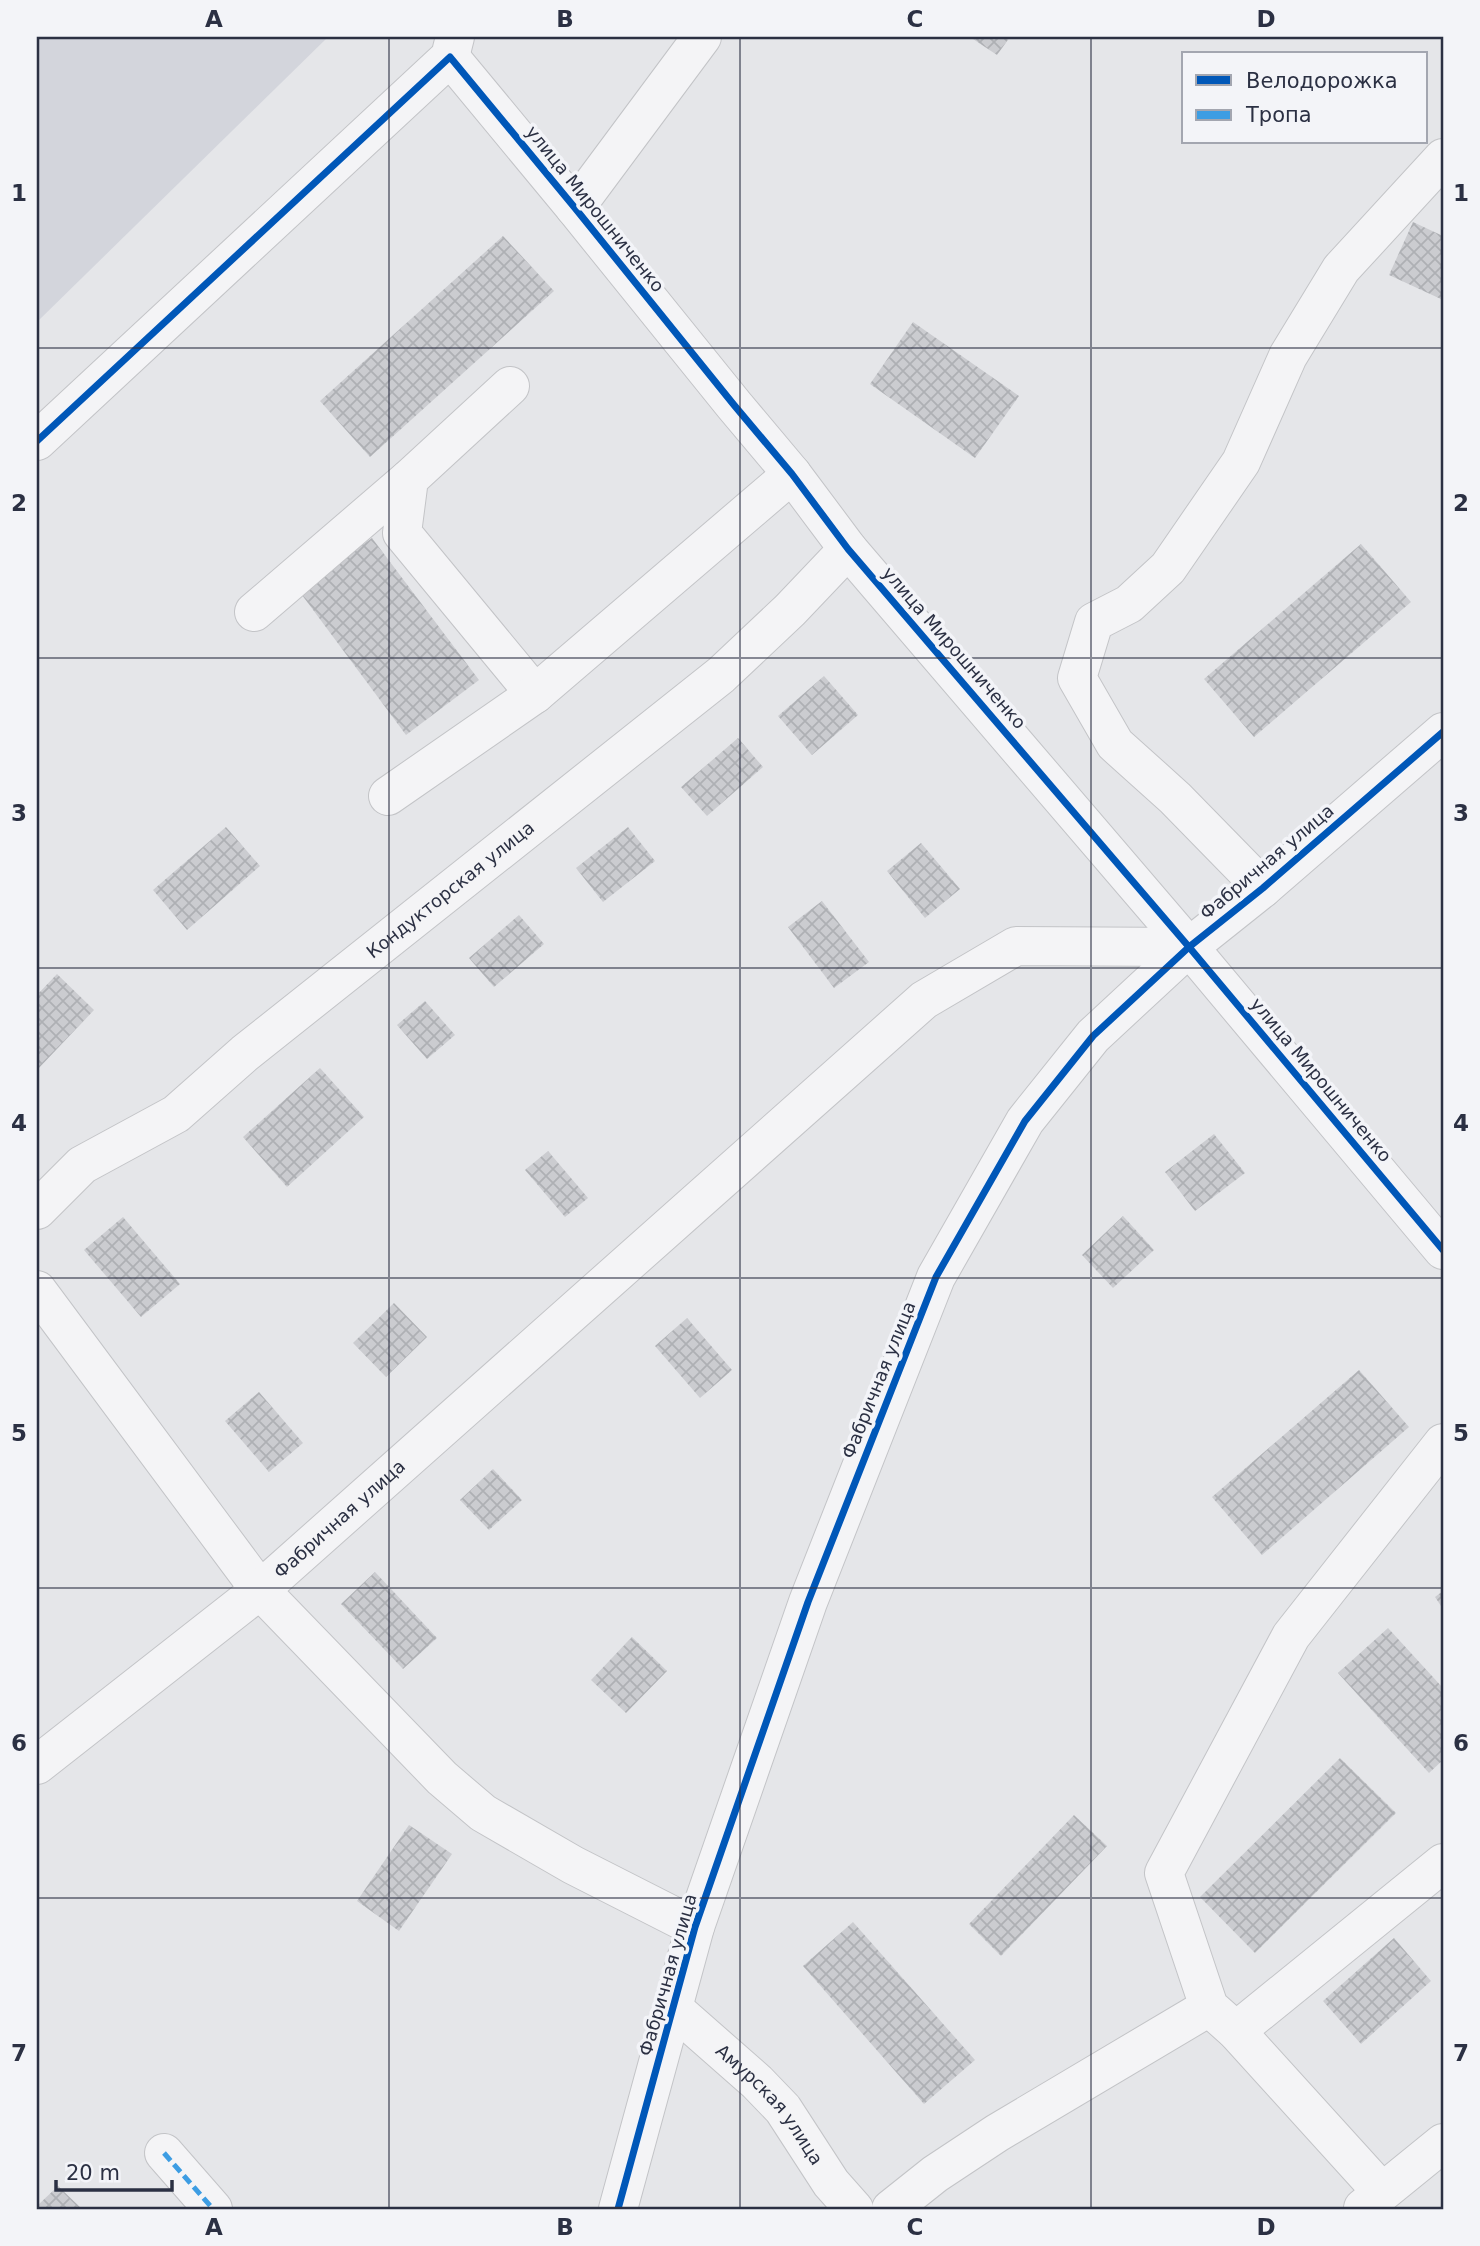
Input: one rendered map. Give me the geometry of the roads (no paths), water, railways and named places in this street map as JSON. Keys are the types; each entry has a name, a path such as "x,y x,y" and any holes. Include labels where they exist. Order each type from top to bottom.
{"street":[{"path":"575,208 702,37"},
{"path":"37,441 452,47"},
{"name":"улица Мирошниченко","path":"452,47 575,208 792,474 848,549 1189,947 1443,1250"},
{"path":"1263,888 1175,798 1115,744 1077,678 1094,622 1129,604 1168,568 1241,462 1288,356 1341,269 1443,158"},
{"path":"254,612 409,479 510,386"},
{"path":"388,796 535,694 792,474"},
{"path":"409,479 402,533 535,694"},
{"name":"Кондукторская улица","path":"37,1210 82,1165 176,1114 255,1045 721,674 790,610 848,549"},
{"name":"Фабричная улица","path":"618,2209 695,1927 808,1602 936,1277 1025,1121 1093,1036 1189,947 1263,888 1443,732"},
{"name":"Фабричная улица","path":"37,1765 260,1590 924,1000 1016,946 1189,947"},
{"path":"37,1290 260,1590 442,1777 484,1813 573,1865 695,1927"},
{"path":"1443,1443 1291,1636 1164,1873 1222,2019 1372,2201 1443,2143"},
{"path":"891,2209 935,2174 997,2133 1222,2019 1443,1863"},
{"name":"Амурская улица","path":"674,2009 757,2081 783,2109 831,2183 854,2209"},
{"path":"164,2153 213,2209"}]}
